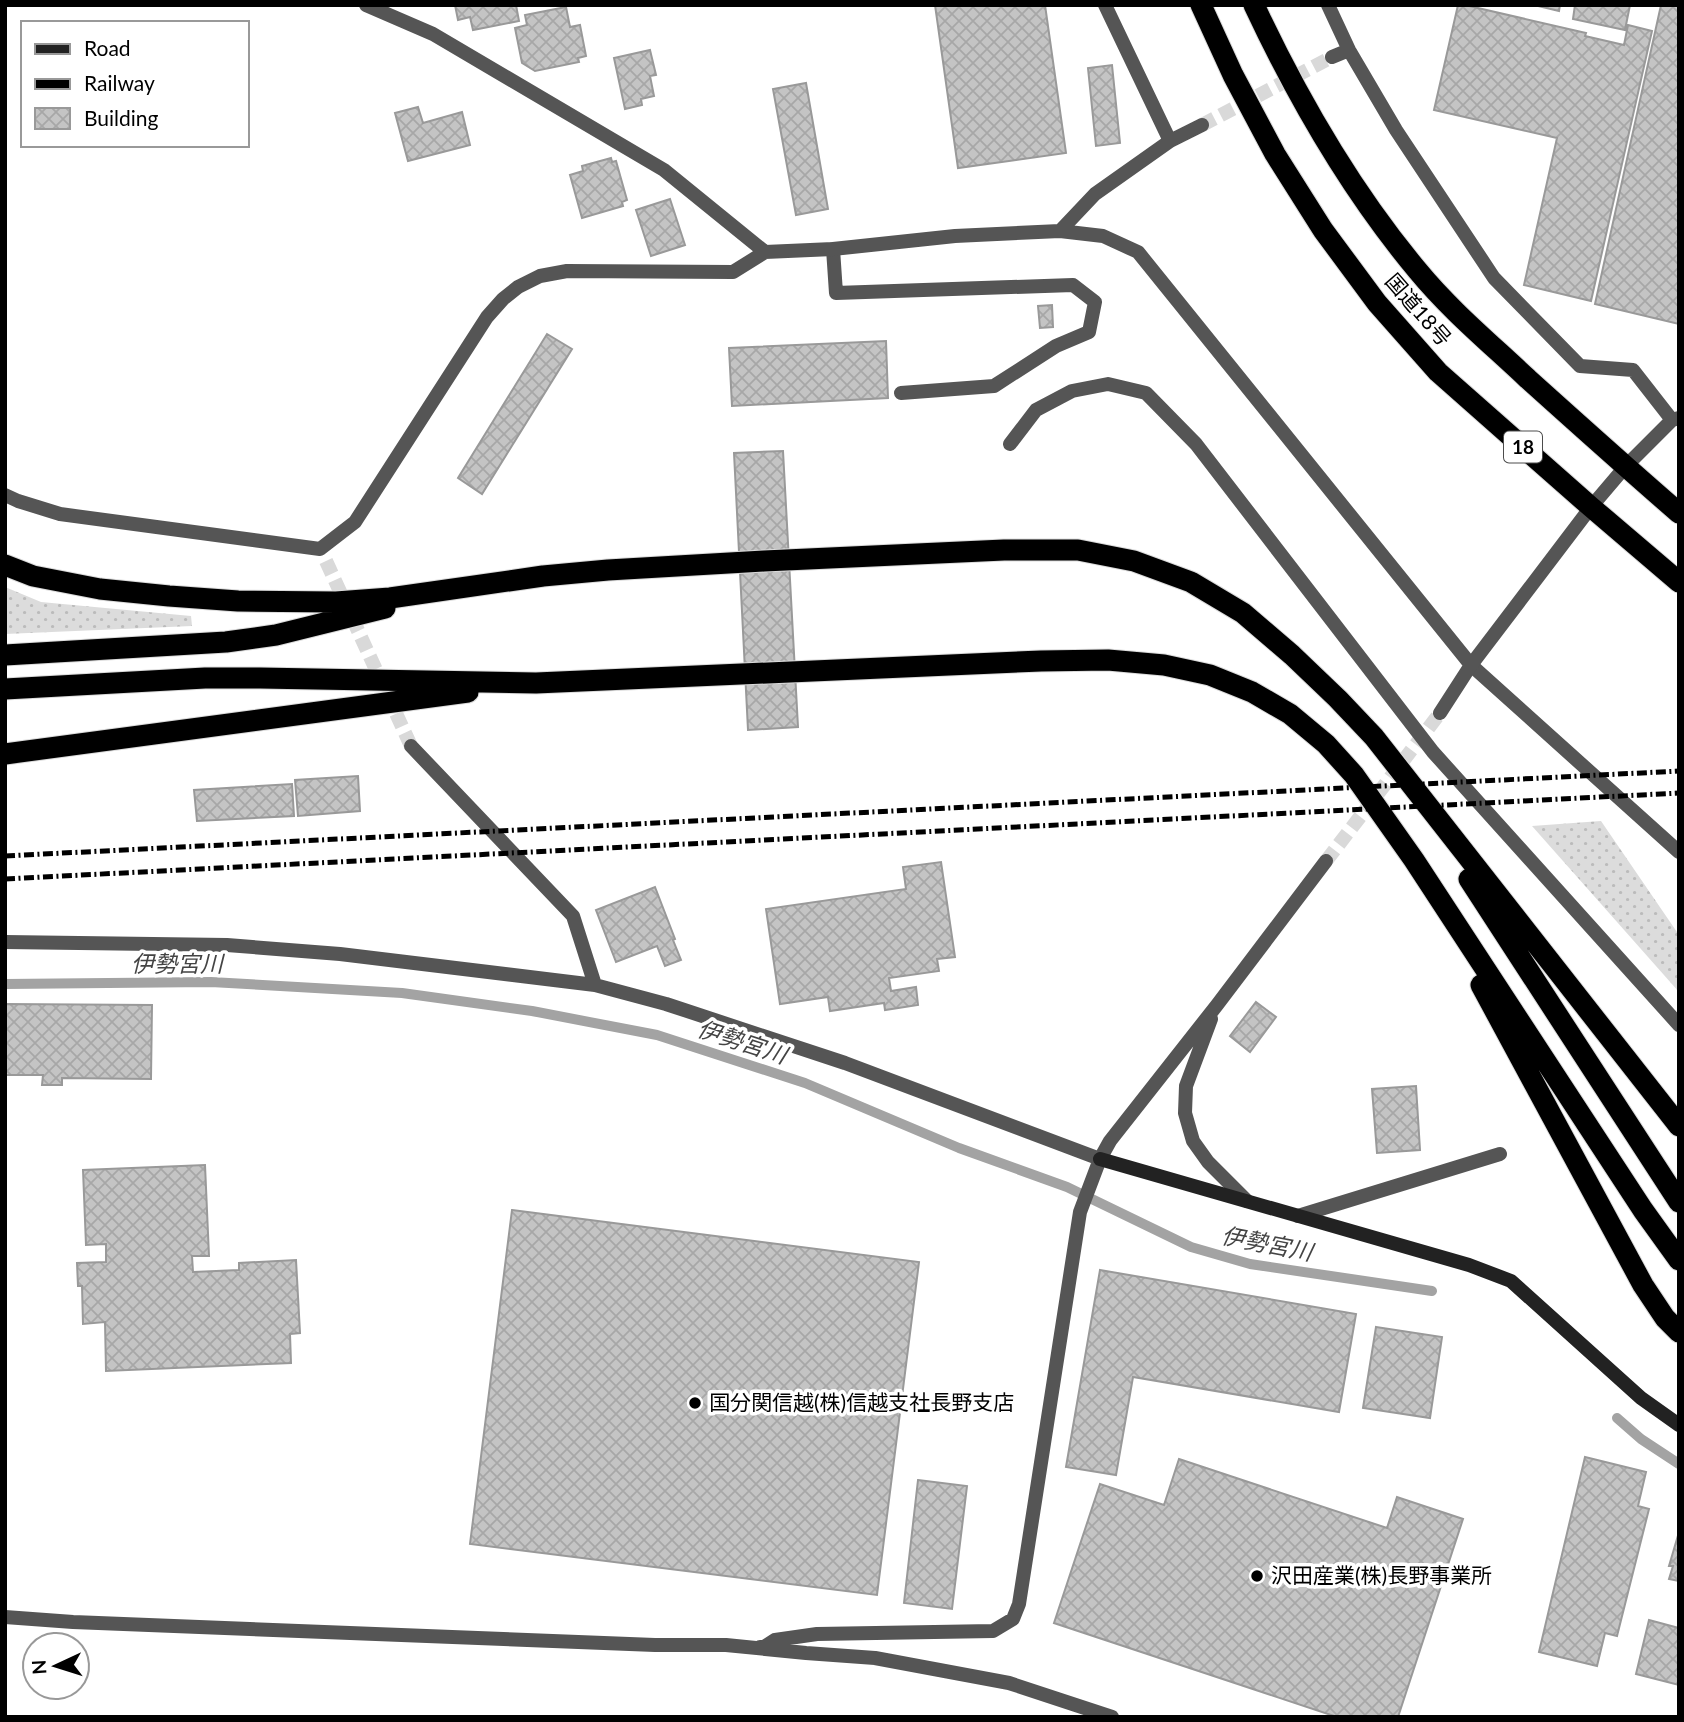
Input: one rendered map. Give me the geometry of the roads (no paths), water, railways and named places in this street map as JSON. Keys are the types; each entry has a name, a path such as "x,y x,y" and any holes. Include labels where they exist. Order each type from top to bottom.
{"highway":[{"name":"国道18号","path":"1201,5 1233,75 1275,154 1322,230 1377,303 1438,372 1679,582"},
{"name":"国道18号","path":"1254,5 1278,57 1319,129 1365,202 1419,272 1471,326 1679,513"},
{"path":"5,565 33,576 100,589 238,601 336,602 390,598 543,576 634,568 1004,550 1078,550 1133,561 1191,582 1243,613 1338,699 1374,737 1679,1126"},
{"path":"5,655 173,646 276,635 461,589"},
{"path":"5,688 205,678 536,683 1108,660 1164,665 1210,675 1252,692 1290,714 1326,744 1354,775 1414,860 1643,1210 1679,1260"},
{"path":"5,754 536,683"},
{"path":"1400,772 1679,1202"},
{"path":"1414,860 1617,1240 1665,1318 1679,1332"}],"street":[{"path":"366,5 433,34 664,170 765,252"},
{"path":"1105,5 1170,141"},
{"path":"1328,5 1349,50 1396,130 1494,278 1580,366 1633,370 1675,419 1625,467 1591,508 1471,665 1440,713"},
{"path":"1332,57 1349,50"},
{"path":"1060,232 1094,194 1170,141 1202,125"},
{"path":"5,495 18,502 60,514 323,555 355,522 487,317 518,287 540,276 567,271 733,272 765,252 834,249 955,236 1060,232 1103,236 1138,253 1471,665 1679,852"},
{"path":"834,249 836,293 1073,285 1096,302 1089,332 1056,346 994,386 901,393"},
{"path":"1010,444 1036,410 1072,391 1108,384 1146,393 1196,444 1433,752 1679,1025"},
{"path":"411,746 573,916 595,985"},
{"path":"752,1647 764,1647 787,1637 817,1634 993,1631 1013,1619 1019,1604 1080,1212 1100,1159 1110,1141 1326,861"},
{"path":"5,942 227,945 340,954 595,985 666,1004 845,1063 1100,1159 1469,1265 1511,1281 1641,1398 1679,1424"},
{"path":"1217,1005 1186,1086 1185,1113 1193,1141 1208,1163 1247,1201"},
{"path":"1298,1216 1500,1154"},
{"path":"5,1617 655,1645 726,1645 875,1658 1009,1683 1112,1717"}],"waterway":[{"name":"伊勢宮川","path":"5,984 211,982 402,993 532,1011 657,1035 805,1083 959,1148 1067,1187 1191,1247 1250,1264 1432,1291"},
{"name":"伊勢宮川","path":"1617,1418 1641,1439 1679,1464"}],"tunnel":[{"path":"1202,125 1332,57"},
{"path":"326,561 411,746"},
{"path":"1326,861 1440,713"}],"railway":[{"path":"5,856 1679,771"},
{"path":"5,879 1679,793"}],"place":[{"name":"国分関信越(株)信越支社長野支店","path":"695,1403"},
{"name":"沢田産業(株)長野事業所","path":"1257,1576"}]}
